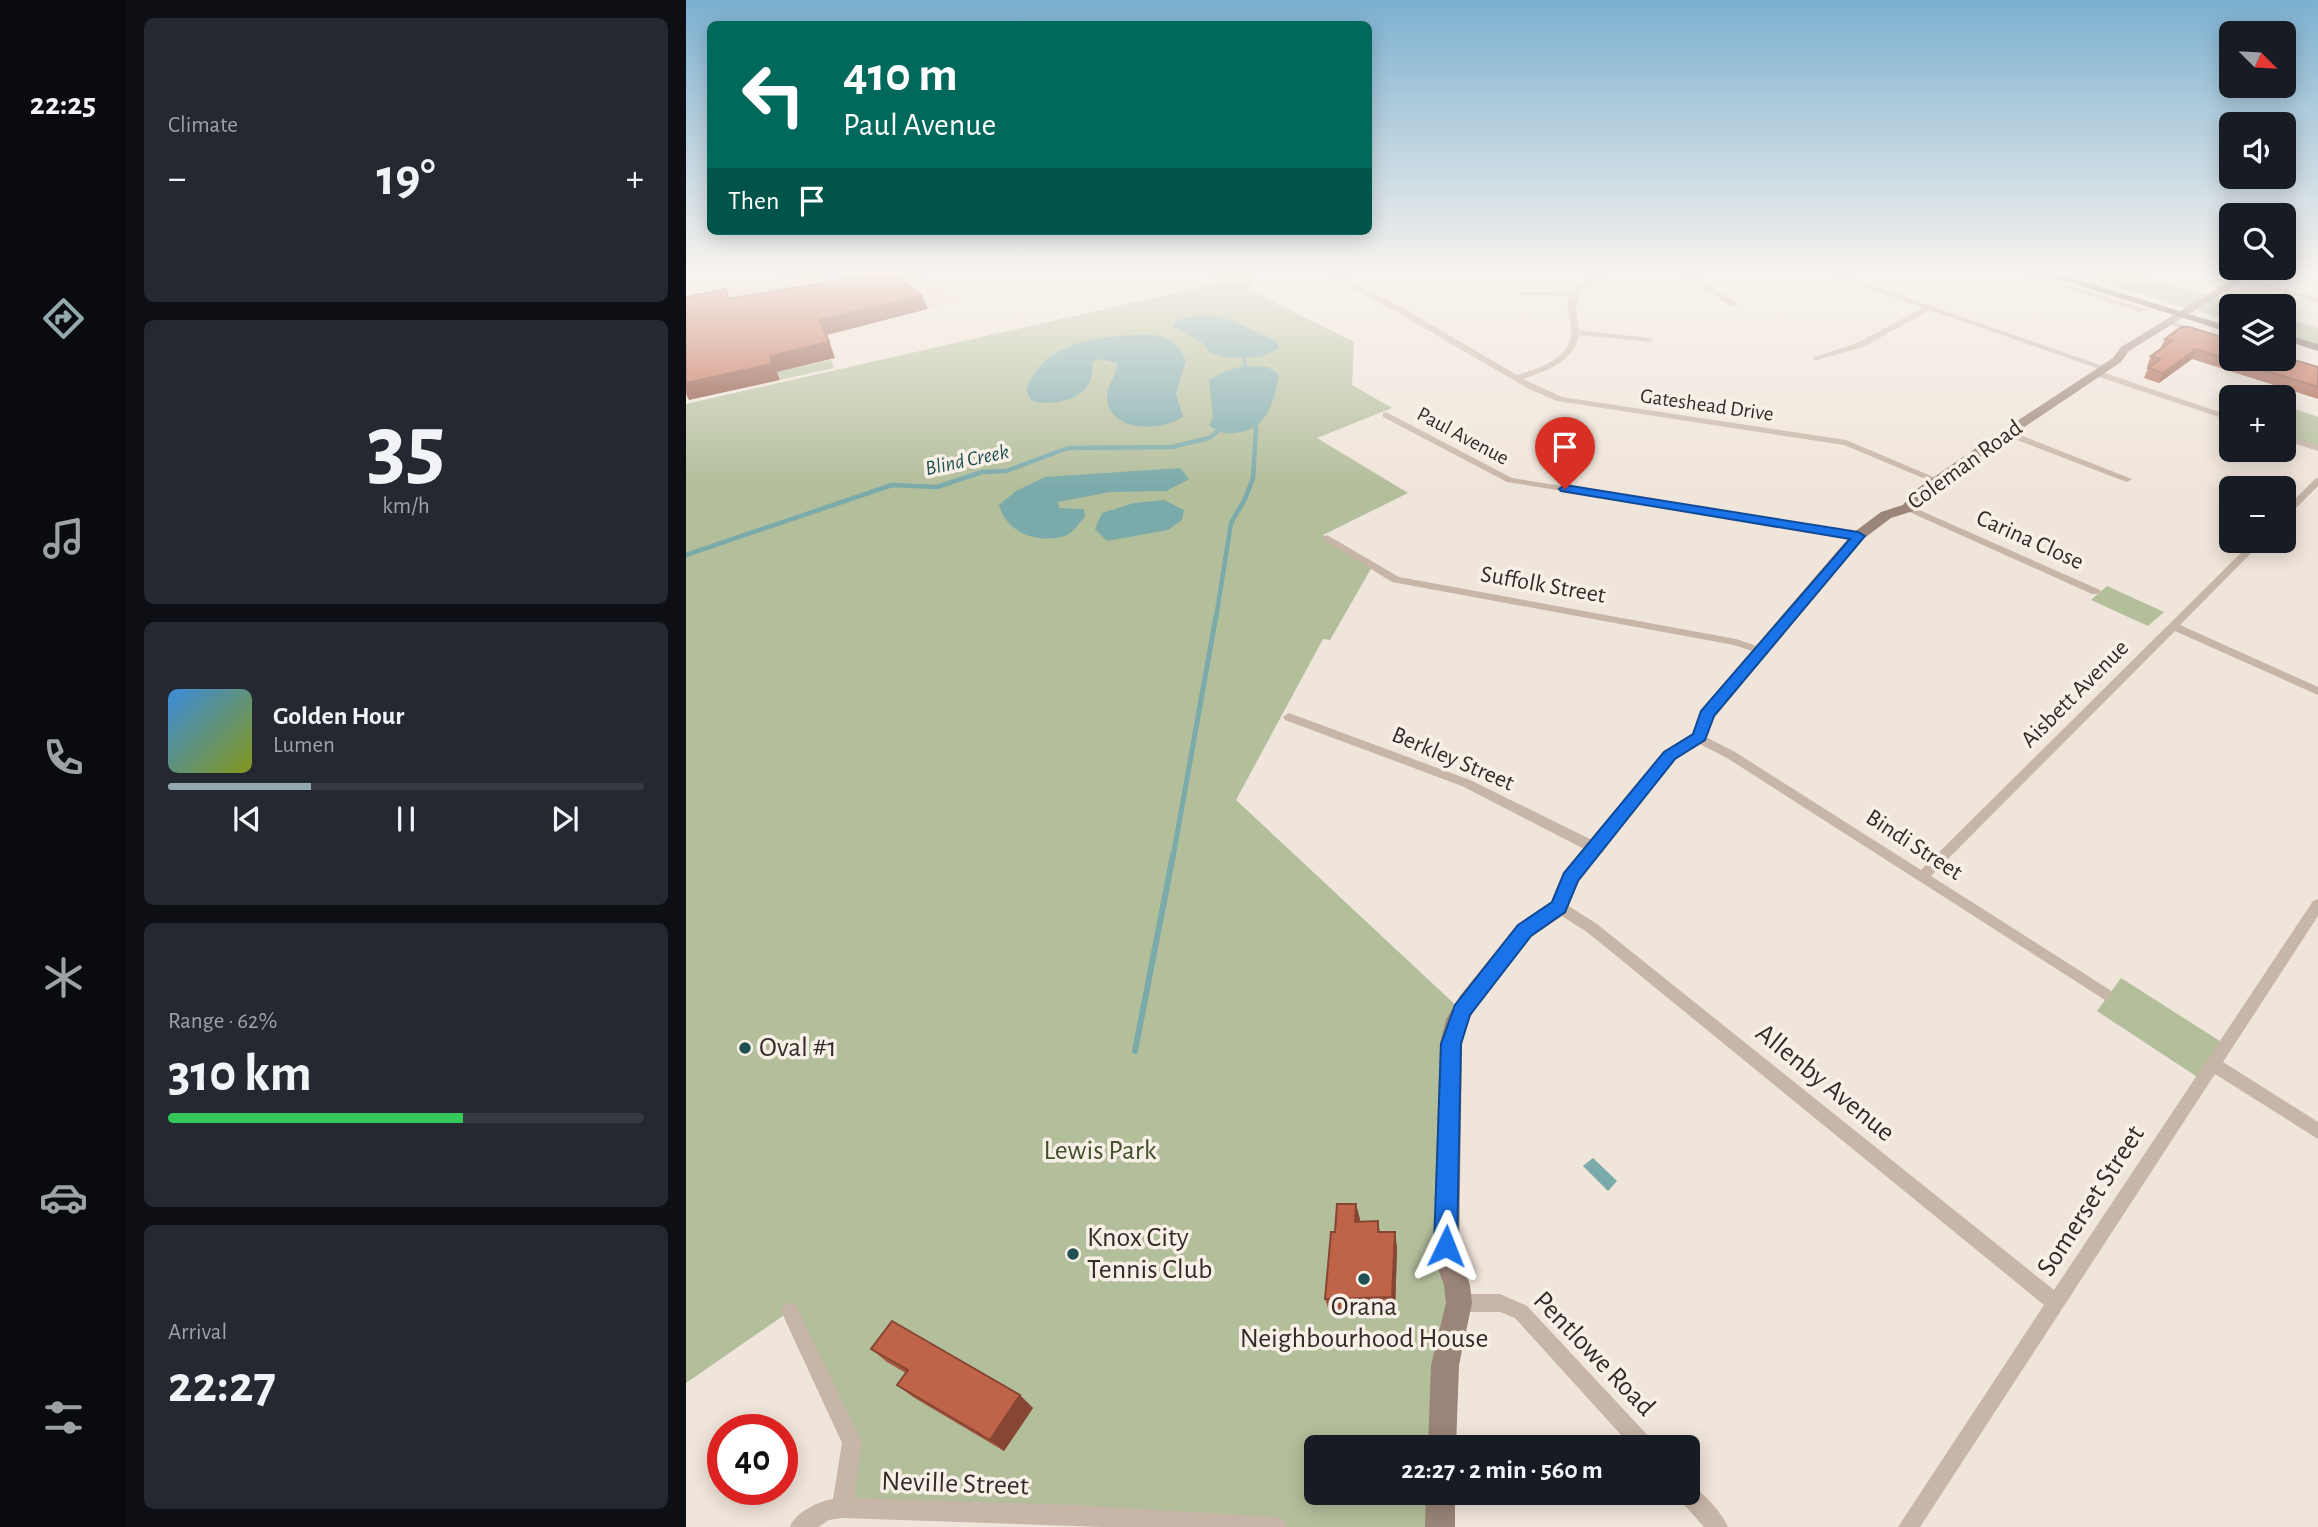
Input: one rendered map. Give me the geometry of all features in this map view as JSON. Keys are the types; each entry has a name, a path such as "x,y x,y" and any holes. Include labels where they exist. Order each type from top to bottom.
{"main road":[{"path":"2296,350 2318,356"}],"street":[{"name":"Gateshead Drive","path":"1456,344 1548,395 1586,405 1846,443 1938,481"},
{"path":"1517,379 1564,357 1573,344"},
{"path":"1817,359 1861,344"},
{"path":"2030,344 2219,414"},
{"name":"Coleman Road","path":"1698,738 1706,714 1858,536 1886,515 1908,508 1916,496 1993,442 2012,435 2018,426 2117,360 2125,349 2133,344"},
{"name":"Paul Avenue","path":"1386,415 1510,480 1858,536"},
{"path":"2012,435 2127,479"},
{"path":"2296,441 2318,448"},
{"path":"2296,504 2318,481"},
{"name":"Carina Close","path":"1908,508 2096,592"},
{"name":"Suffolk Street","path":"1327,538 1396,580 1736,642 1761,650"},
{"name":"Aisbett Avenue","path":"1922,877 2246,553"},
{"path":"2172,626 2318,691"},
{"name":"Berkley Street","path":"1289,717 1466,783 1597,849"},
{"path":"1442,1435 1445,1365 1458,1303 1457,1285 1446,1255 1453,1032 1468,1002 1524,931 1559,907 1570,878 1597,849 1670,755 1698,738"},
{"name":"Bindi Street","path":"1698,738 1731,755 2105,994"},
{"name":"Somerset Street","path":"1908,1527 2318,905"},
{"name":"Allenby Avenue","path":"1559,907 1592,928 2056,1302"},
{"path":"2213,1064 2318,1131"},
{"name":"Pentlowe Road","path":"1458,1303 1500,1303 1521,1312 1634,1435"},
{"name":"Neville Street","path":"790,1311 852,1442 842,1508 998,1521 1277,1527"},
{"path":"1440,1527 1441,1505"},
{"path":"1698,1505 1718,1527"},
{"path":"800,1527 826,1510 842,1508"}],"green space":[{"name":"Lewis Park","path":"950,344 1354,344 1352,385 1392,408 1317,438 1408,493 1323,535 1372,567 1330,640 1323,639 1236,800 1462,1011 1448,1263 1442,1435 1304,1435 1304,1505 1441,1505 1440,1527 1277,1527 842,1508 852,1455 790,1311 686,1383 686,404"},
{"path":"831,360 834,368 780,380 777,372"},
{"path":"2296,409 2318,417 2318,448 2296,441"},
{"path":"2107,586 2164,612 2148,626 2091,600"},
{"path":"2121,978 2226,1045 2202,1080 2097,1011"}],"water":[{"path":"1077,344 1175,344 1186,361 1176,394 1183,417 1149,427 1125,423 1116,417 1109,407 1107,395 1117,363 1101,359 1092,362 1089,383 1074,397 1054,403 1032,401 1026,391 1035,373 1047,360"},
{"path":"1204,344 1278,344 1279,349 1260,357 1228,358 1209,352"},
{"path":"1245,366 1268,367 1279,375 1275,395 1267,413 1255,426 1235,433 1218,431 1209,425 1213,417 1209,380 1225,371"},
{"path":"1180,468 1189,479 1166,491 1110,492 1058,502 1059,508 1084,509 1085,516 1072,532 1061,537 1041,538 1023,533 1008,522 999,505 1016,491 1045,477"},
{"path":"1164,500 1184,510 1182,520 1168,530 1107,541 1095,529 1102,513 1134,503"},
{"path":"1593,1158 1617,1181 1608,1191 1583,1166"}],"building":[{"path":"686,344 819,344 770,356 772,364 686,383"},
{"path":"2167,344 2219,344 2219,356 2196,349 2163,373 2148,368 2160,359 2151,356"},
{"path":"2296,361 2318,367 2318,387 2267,371 2296,371"},
{"name":"Orana Neighbourhood House","path":"1337,1204 1356,1204 1355,1222 1378,1221 1378,1232 1395,1232 1392,1297 1325,1299 1331,1232 1335,1232"},
{"path":"892,1321 1020,1395 990,1440 897,1385 908,1370 871,1349"}],"waterway":[{"name":"Blind Creek","path":"1244,359 1245,366"},
{"path":"1216,618 1231,523 1253,478 1256,427"},
{"name":"Blind Creek","path":"686,555 892,485 937,487 982,472 1006,471 1068,448 1172,447 1209,438 1218,431"},
{"path":"1173,857 1216,616"},
{"path":"1135,1051 1173,855"}],"place":[{"name":"Oval #1","path":"745,1048"},
{"name":"Knox City Tennis Club","path":"1073,1254"},
{"name":"Orana Neighbourhood House","path":"1364,1279"}],"route":[{"path":"1446,1246 1451,1044 1462,1011 1524,931 1559,907 1570,878 1612,830 1670,755 1699,737 1706,714 1858,536 1565,489"}]}
